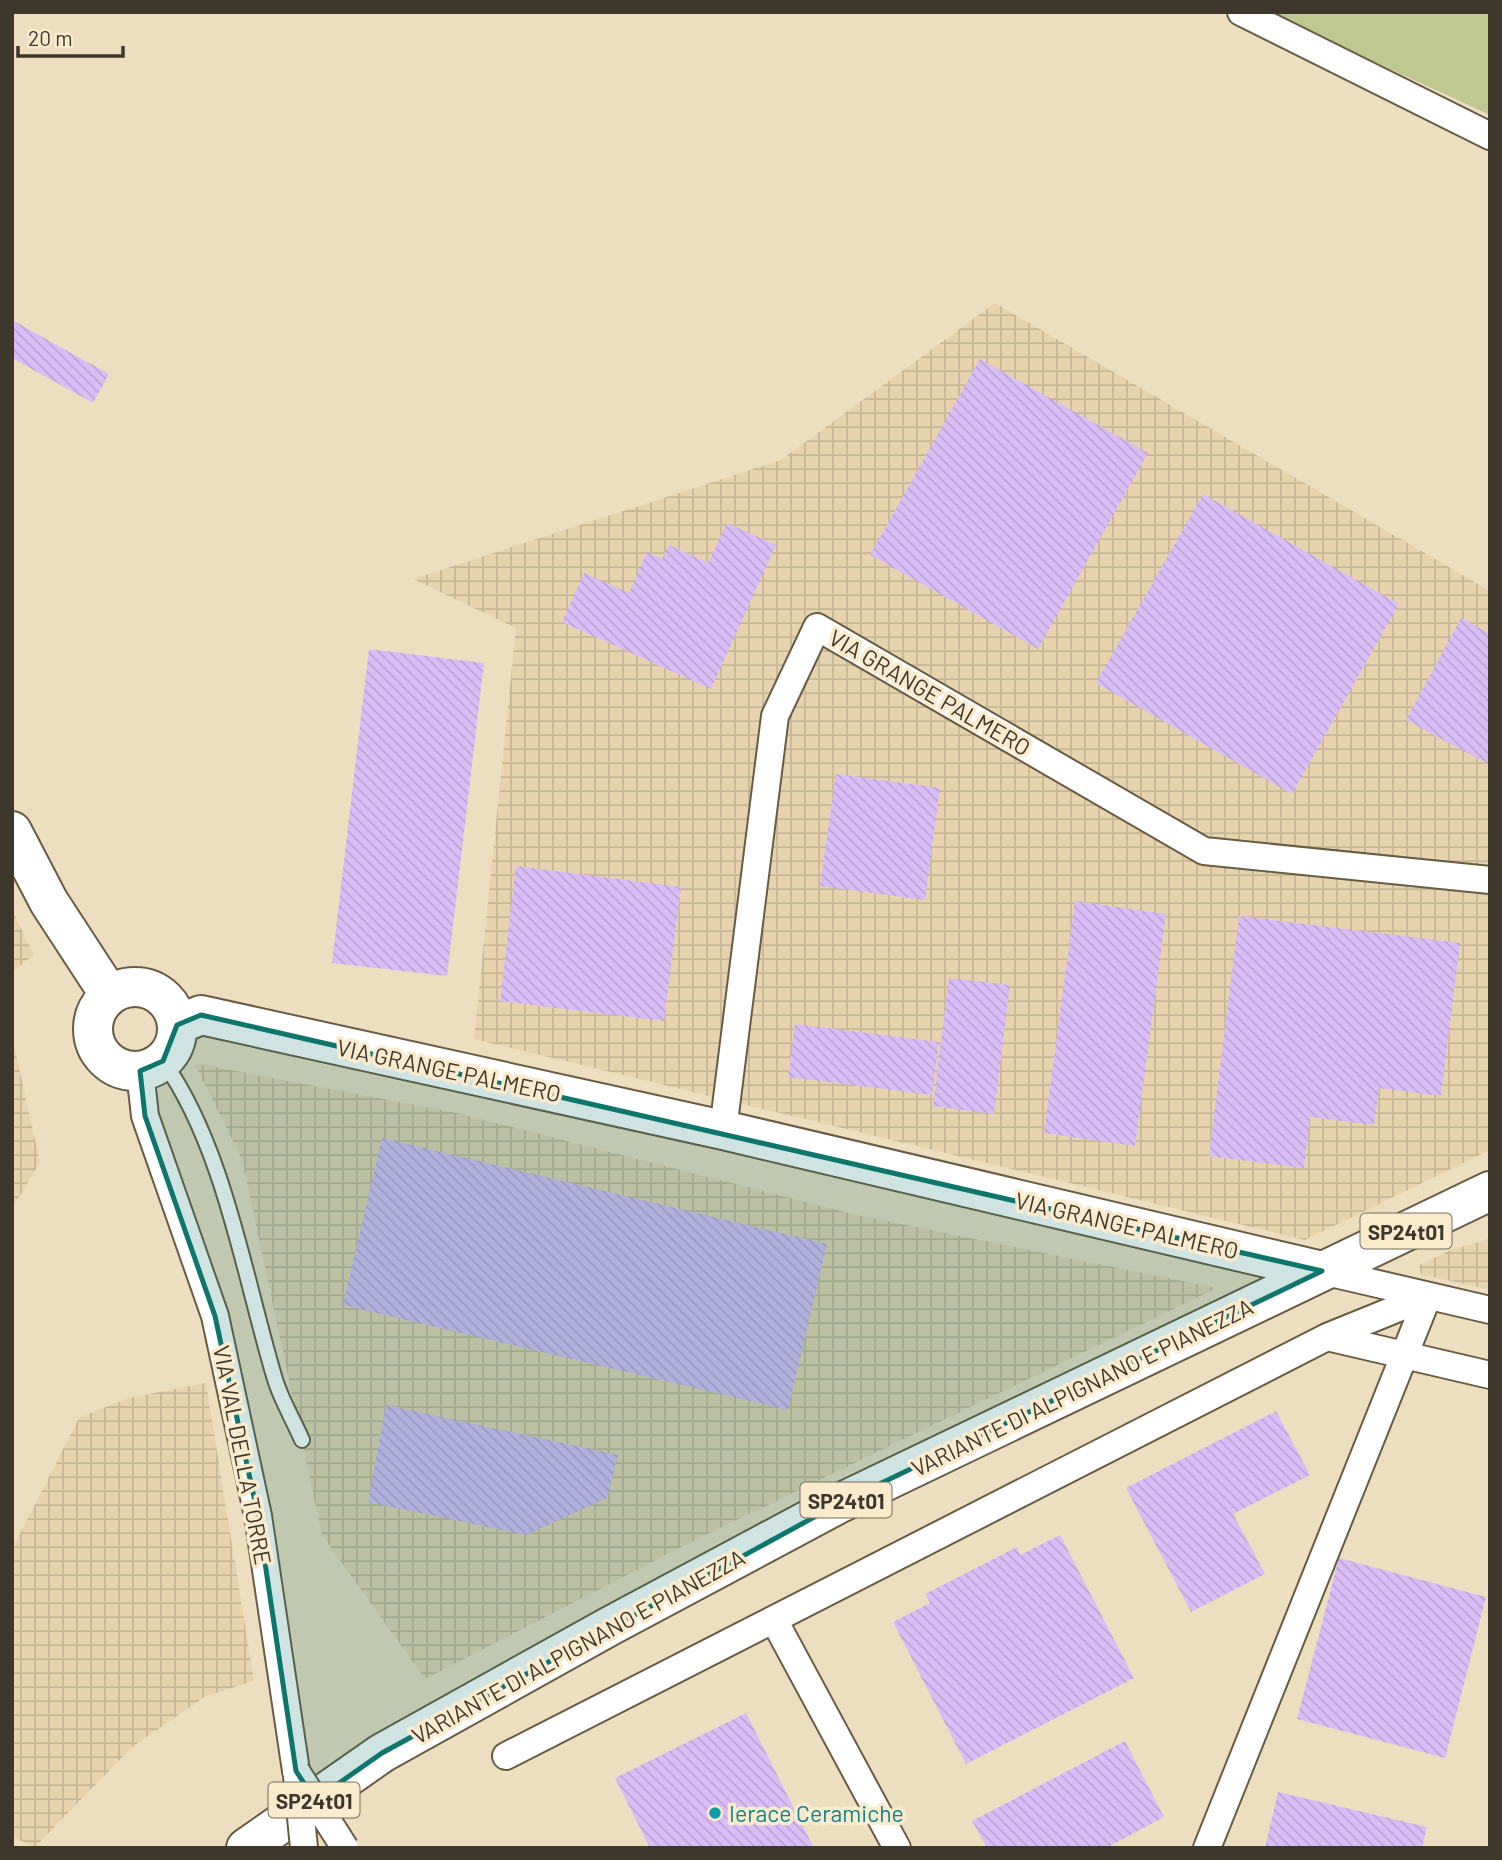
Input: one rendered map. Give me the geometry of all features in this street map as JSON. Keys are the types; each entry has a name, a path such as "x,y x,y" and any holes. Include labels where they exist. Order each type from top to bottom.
{"street":[{"path":"1241,12 1490,136"},
{"name":"VIA GRANGE PALMERO","path":"723,1130 775,716 817,627 1203,850 1490,880"},
{"path":"12,831 49,902 109,994"},
{"path":"130,987 152,990 164,998 173,1010 177,1025 176,1038 151,1066 114,1066 96,1047 92,1033 93,1018 99,1005 109,994 130,987"},
{"name":"VIA GRANGE PALMERO","path":"177,1025 201,1015 723,1130 1490,1310"},
{"name":"VIA VAL DELLA TORRE","path":"151,1066 145,1116 215,1316 258,1516 290,1716 304,1848"},
{"name":"VARIANTE DI ALPIGNANO E PIANEZZA","path":"246,1848 382,1754 622,1619 840,1503 1490,1191"},
{"path":"506,1756 1327,1337 1429,1296"},
{"path":"1207,1848 1429,1296"},
{"path":"1327,1337 1490,1375"},
{"path":"774,1620 897,1848"},
{"path":"296,1771 345,1848"}],"lane":[{"path":"151,1066 181,1086 206,1147 256,1302 275,1378 302,1440"}],"highlighted area":[{"path":"201,1015 1322,1271 840,1503 382,1753 315,1800 296,1771 258,1516 215,1316 145,1116 140,1071 163,1061 177,1025"}],"shaded area":[{"path":"995,303 1490,591 1490,1150 1305,1240 474,1039 516,628 413,579 781,460"},
{"path":"12,910 34,955 12,972"},
{"path":"12,1036 40,1162 12,1209"},
{"path":"194,1063 457,1113 857,1215 1217,1288 693,1541 425,1679 322,1535 242,1159"},
{"path":"1490,1239 1490,1290 1421,1274 1419,1265 1453,1249"},
{"path":"206,1383 254,1681 206,1696 132,1747 35,1847 12,1837 12,1549 79,1418 128,1398"}],"green space":[{"path":"1266,12 1490,12 1490,115"}],"building":[{"path":"12,320 109,374 93,403 12,358"},
{"path":"980,359 1148,453 1038,649 870,555"},
{"path":"1203,494 1399,604 1292,794 1096,683"},
{"path":"727,523 776,545 711,689 562,622 584,573 629,593 647,552 662,559 669,545 708,563"},
{"path":"1461,618 1490,634 1490,765 1406,720"},
{"path":"369,649 484,663 447,976 332,963"},
{"path":"836,774 940,788 925,900 820,886"},
{"path":"516,866 681,887 664,1021 500,1001"},
{"path":"1075,901 1166,914 1135,1146 1044,1133"},
{"path":"1239,916 1460,943 1441,1096 1379,1088 1374,1125 1310,1117 1304,1168 1209,1156"},
{"path":"949,978 1010,985 994,1114 933,1106"},
{"path":"795,1024 939,1042 932,1095 788,1077"},
{"path":"382,1138 827,1244 788,1410 343,1305"},
{"path":"386,1405 618,1455 607,1498 526,1535 368,1502"},
{"path":"1276,1411 1310,1475 1233,1514 1265,1574 1191,1612 1126,1488"},
{"path":"1060,1535 1134,1678 966,1764 893,1622 930,1603 925,1594 1017,1547 1020,1555"},
{"path":"1339,1558 1486,1597 1445,1758 1297,1719"},
{"name":"Ierace Ceramiche","path":"746,1713 814,1848 650,1848 615,1778"},
{"path":"1125,1741 1164,1817 1106,1848 987,1848 972,1821"},
{"path":"1278,1792 1427,1827 1422,1848 1265,1848"}],"place":[{"name":"Ierace Ceramiche","path":"715,1813"}]}
